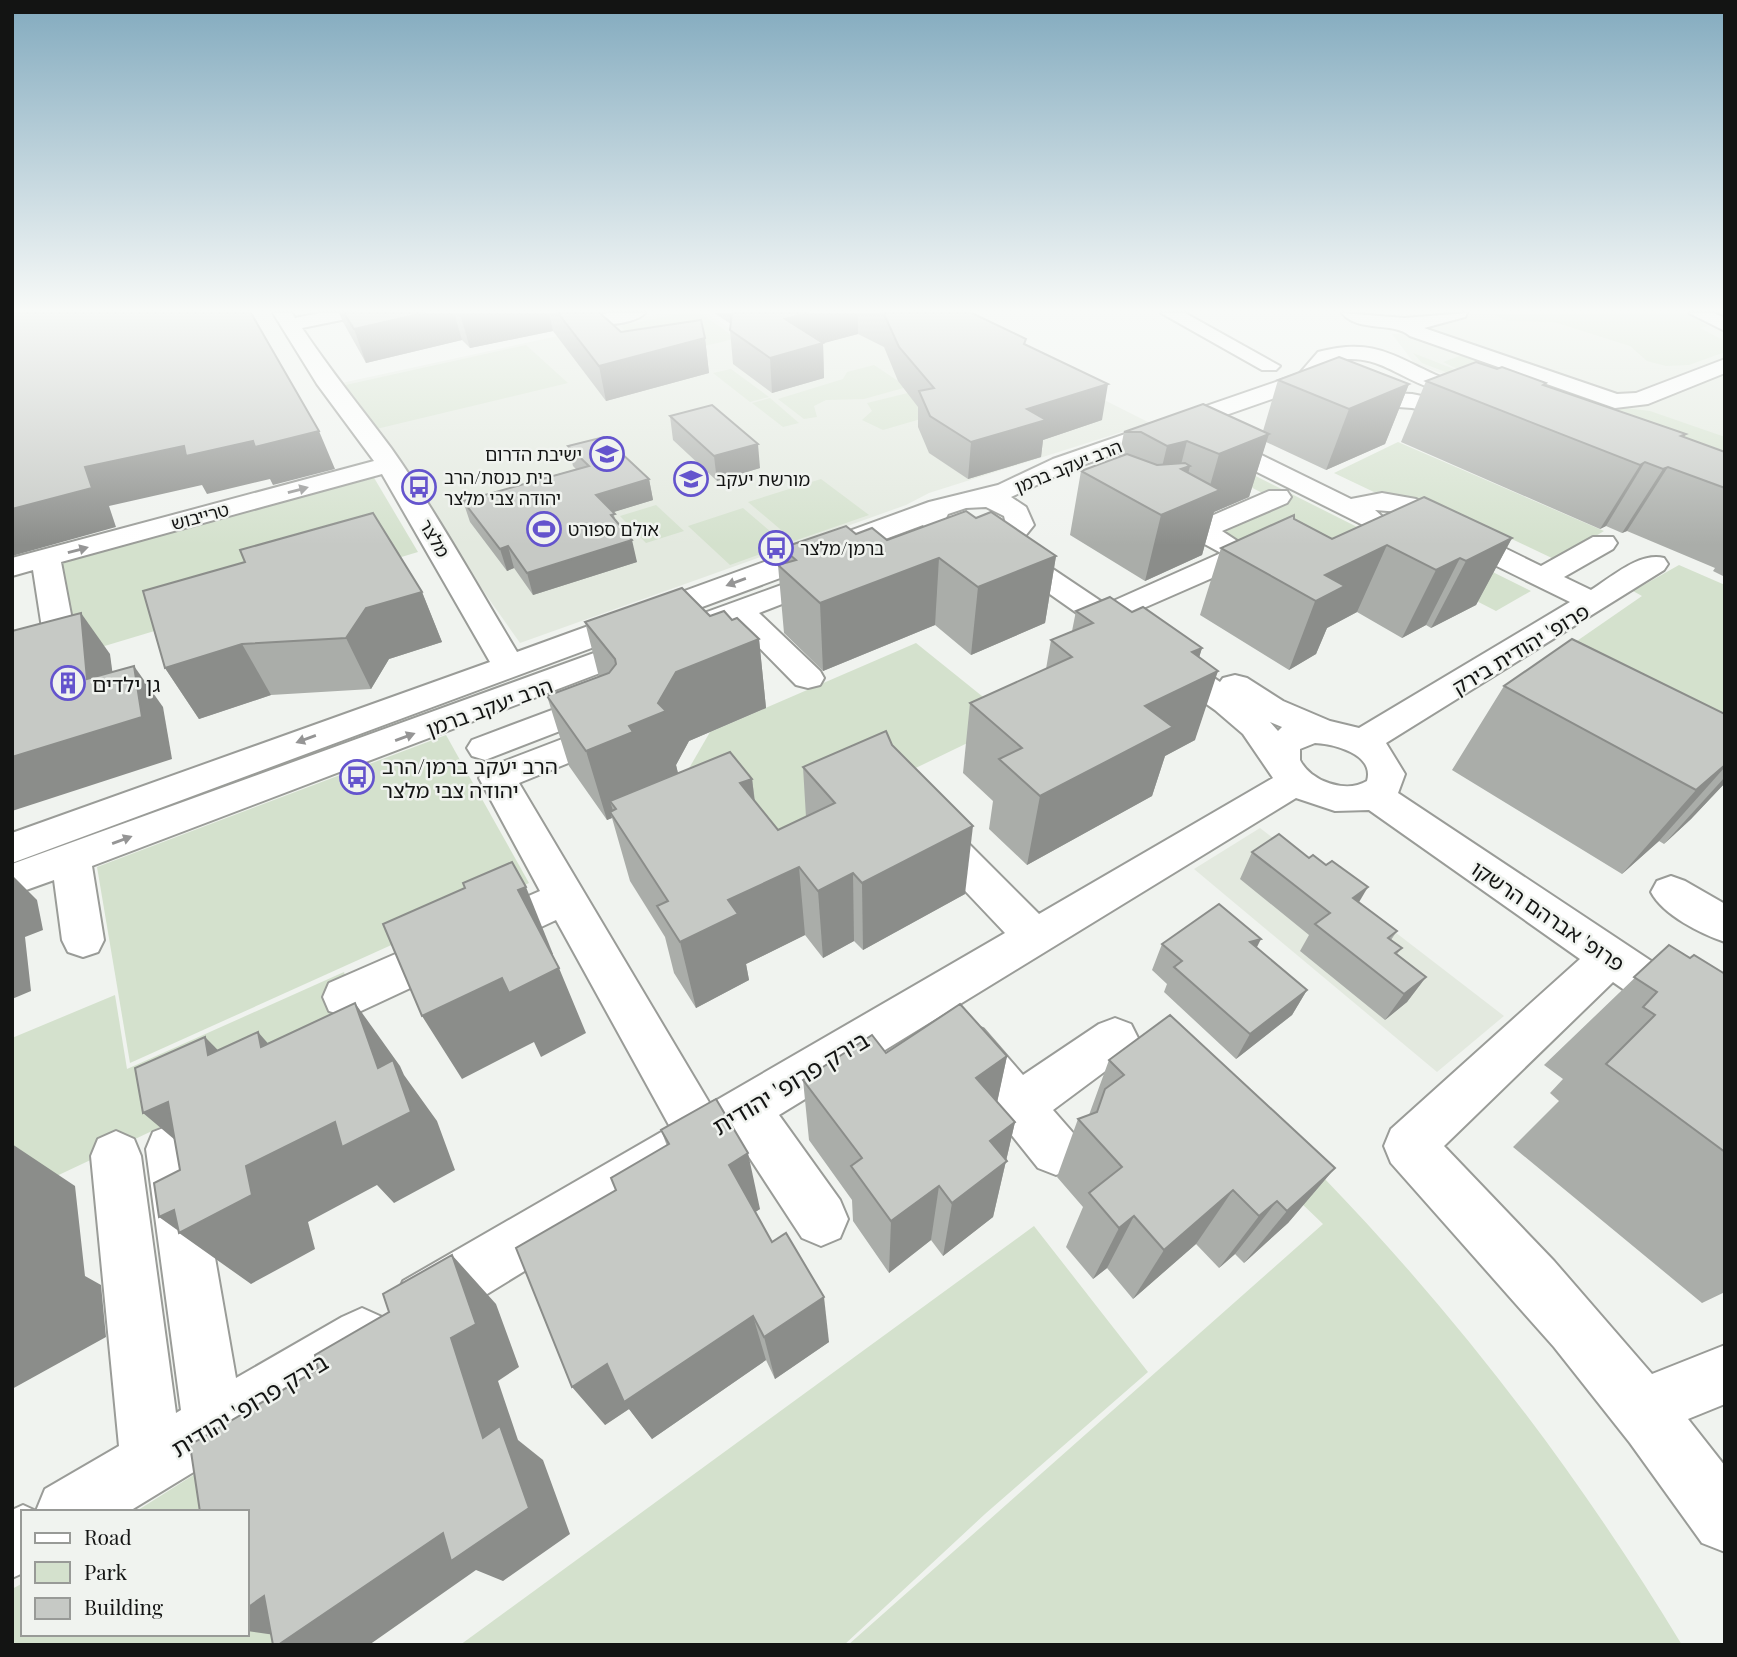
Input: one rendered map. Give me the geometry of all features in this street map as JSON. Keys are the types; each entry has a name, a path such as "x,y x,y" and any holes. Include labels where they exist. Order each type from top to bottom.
{"street":[{"name":"מלצר","path":"333,390 388,465 433,534 508,665"},
{"name":"הרב יעקב ברמן","path":"12,848 508,665 904,523 951,501 1005,491 1046,471 1274,390"},
{"name":"הרב יעקב ברמן","path":"1102,475 1330,390"},
{"path":"1391,390 1436,396 1497,414"},
{"path":"1451,390 1497,414"},
{"path":"1584,390 1615,401 1640,399 1662,390"},
{"path":"1332,399 1412,401 1497,414"},
{"path":"1077,436 1105,449"},
{"path":"1226,447 1392,529"},
{"name":"טרייבוש","path":"12,568 388,465"},
{"name":"הרב יעקב ברמן","path":"12,880 739,610 917,547 1004,538 1032,505 1055,493"},
{"path":"1200,531 1278,497"},
{"path":"938,508 933,518 937,528 949,536 1013,555 1129,621 1271,709 1323,731 1362,743 1379,758 1387,774 1383,788 1374,796 1352,800 1318,794 1289,771 1243,714 1129,621 1028,544 1012,508 1002,503 969,498"},
{"name":"פרופ' יהודית בירק","path":"1349,507 1374,501 1399,502 1416,509 1468,541 1595,603 1541,650 1484,670 1362,743"},
{"path":"1092,647 1129,621 1243,569 1200,531 1170,514 1151,522 1140,516"},
{"path":"1542,577 1603,544"},
{"path":"46,559 60,641"},
{"path":"1595,603 1654,564"},
{"path":"739,610 808,678"},
{"path":"1484,670 1518,689"},
{"path":"485,748 592,706 613,732 497,778 701,1135"},
{"path":"1289,771 1281,750 1290,738 1301,732 1323,731"},
{"name":"בירק פרופ' יהודית","path":"71,1510 1035,937 1289,771"},
{"name":"פרופ' אברהם הרשקו","path":"1374,796 1725,1035"},
{"path":"905,804 1035,937"},
{"path":"71,859 83,940"},
{"path":"1671,892 1725,925"},
{"path":"345,997 564,898"},
{"path":"1611,957 1409,1146 1528,1272 1641,1408 1725,1520"},
{"path":"930,999 1056,1151"},
{"path":"1018,1107 1115,1038"},
{"path":"745,1110 821,1219"},
{"path":"171,1149 214,1425"},
{"path":"116,1156 152,1462"},
{"path":"1641,1408 1725,1374"}],"shaded area":[{"name":"מורשת יעקב","path":"341,390 1085,390 1150,423 929,493 906,505 520,643"},
{"path":"1485,390 1725,390 1725,482"},
{"path":"1260,828 1504,1016 1437,1072 1194,869"}],"green space":[{"path":"344,390 537,390 372,430"},
{"path":"735,390 760,390 769,397 750,402"},
{"path":"806,390 895,390 864,399 826,400 814,406 817,417 804,419 778,399"},
{"path":"920,390 924,418 883,430 862,420 872,411 867,403"},
{"path":"1493,390 1565,390 1608,406 1650,411 1725,437 1725,451 1572,398 1725,479"},
{"path":"770,398 799,423 783,427 752,403"},
{"path":"1398,442 1604,531 1556,560 1459,514 1376,493 1334,473"},
{"path":"1200,448 1393,545 1416,534 1531,591 1496,611 1385,554 1301,594 1207,524 1270,497 1185,453"},
{"path":"373,476 418,552 48,663 35,568"},
{"path":"821,479 869,515 794,541 748,502"},
{"path":"656,505 684,531 646,543 620,516"},
{"path":"743,508 786,545 730,565 688,526"},
{"path":"1679,565 1725,585 1725,718 1574,643 1642,596 1633,591"},
{"path":"916,643 1013,721 777,835 684,777 710,732"},
{"path":"446,735 529,883 130,1063 97,867"},
{"path":"344,972 364,1031 12,1197 12,1038 115,995 127,1069"},
{"path":"1323,1177 1423,1287 1516,1401 1602,1520 1682,1645 848,1645 1323,1224 1298,1200"},
{"path":"1034,1226 1148,1372 985,1514 844,1645 460,1645"},
{"path":"244,1443 281,1645 12,1645 12,1589 21,1584 21,1636 248,1636 248,1510 138,1510"}],"building":[{"path":"12,390 296,390 319,431 255,447 253,441 186,456 184,446 85,467 92,488 12,509"},
{"path":"1088,390 1027,409 1046,420 971,442 930,416 919,391"},
{"path":"1303,390 1394,390 1349,409"},
{"path":"1450,390 1559,390 1686,434 1681,436 1725,452 1725,488 1668,467 1663,469 1645,462 1640,465"},
{"path":"1203,404 1269,434 1219,454 1187,441 1167,446 1141,432 1124,432"},
{"path":"712,405 758,444 714,456 670,416"},
{"path":"604,437 649,479 596,495 615,514 611,515 632,540 527,573 508,546 500,549 463,501 589,466 568,446"},
{"path":"1127,454 1157,465 1185,463 1190,466 1181,469 1220,490 1161,515 1081,471"},
{"path":"1424,497 1512,538 1466,561 1460,558 1436,570 1387,545 1325,575 1345,586 1316,601 1221,548 1294,515 1294,519 1332,539"},
{"path":"966,511 976,518 991,512 1056,556 978,587 939,558 820,603 778,565 796,560 782,548 846,526 856,534 872,528 887,540"},
{"path":"373,513 422,592 366,608 346,638 242,644 165,668 143,591 245,562 240,550"},
{"path":"682,588 710,616 724,611 732,620 737,618 759,639 676,672 658,703 666,711 629,726 633,732 586,751 547,696 609,673 616,664 615,659 585,622"},
{"path":"1110,597 1132,612 1143,607 1202,648 1192,652 1218,671 1145,706 1173,727 1040,796 999,759 1022,748 970,703 1072,657 1051,640 1093,623 1076,611"},
{"path":"81,613 87,679 134,666 142,717 12,757 12,631"},
{"path":"1572,639 1725,714 1725,765 1696,790 1504,686"},
{"path":"886,731 892,745 973,826 862,883 853,873 818,891 799,867 728,900 738,914 680,942 657,906 668,901 610,812 616,809 610,801 730,752 752,779 740,783 778,830 835,803 803,767"},
{"path":"1279,834 1309,858 1313,855 1326,865 1332,861 1368,887 1353,898 1397,931 1388,938 1402,948 1395,953 1426,977 1404,994 1315,924 1330,913 1252,852"},
{"path":"512,862 526,887 518,890 559,968 509,993 502,978 422,1016 383,924 465,888 463,883"},
{"path":"1219,904 1261,939 1250,942 1307,990 1250,1034 1174,967 1182,961 1162,944"},
{"path":"1669,945 1690,958 1694,955 1725,974 1725,1152 1606,1064 1655,1015 1643,1007 1657,992 1634,977"},
{"path":"355,1003 378,1068 393,1060 411,1112 342,1147 335,1122 246,1166 252,1195 179,1233 174,1210 159,1217 154,1183 180,1170 168,1102 143,1113 135,1068 205,1037 208,1055 258,1032 261,1047"},
{"path":"960,1004 1007,1056 976,1078 1015,1122 990,1141 1007,1161 952,1203 939,1186 891,1221 851,1166 862,1158 803,1080 872,1035 886,1053"},
{"path":"1170,1015 1335,1168 1287,1211 1277,1201 1259,1216 1233,1190 1164,1250 1134,1216 1119,1228 1089,1193 1122,1167 1078,1119 1097,1112 1105,1089 1124,1075 1109,1060"},
{"path":"716,1099 748,1153 729,1165 772,1242 786,1233 824,1297 764,1337 753,1316 624,1402 607,1364 572,1387 516,1248 616,1190 611,1178 669,1144 661,1130"},
{"path":"452,1255 476,1324 451,1338 483,1438 500,1426 529,1508 451,1561 443,1533 278,1645 273,1645 264,1596 248,1607 248,1510 200,1510 190,1445 318,1369 315,1355 389,1312 383,1294"}],"place":[{"name":"ישיבת הדרום","path":"607,454"},
{"name":"מורשת יעקב","path":"691,479"},
{"name":"בית כנסת/הרב יהודה צבי מלצר","path":"419,487"},
{"name":"אולם ספורט","path":"544,529"},
{"name":"ברמן/מלצר","path":"776,548"},
{"name":"גן ילדים","path":"68,683"},
{"name":"הרב יעקב ברמן/הרב יהודה צבי מלצר","path":"357,777"}]}
